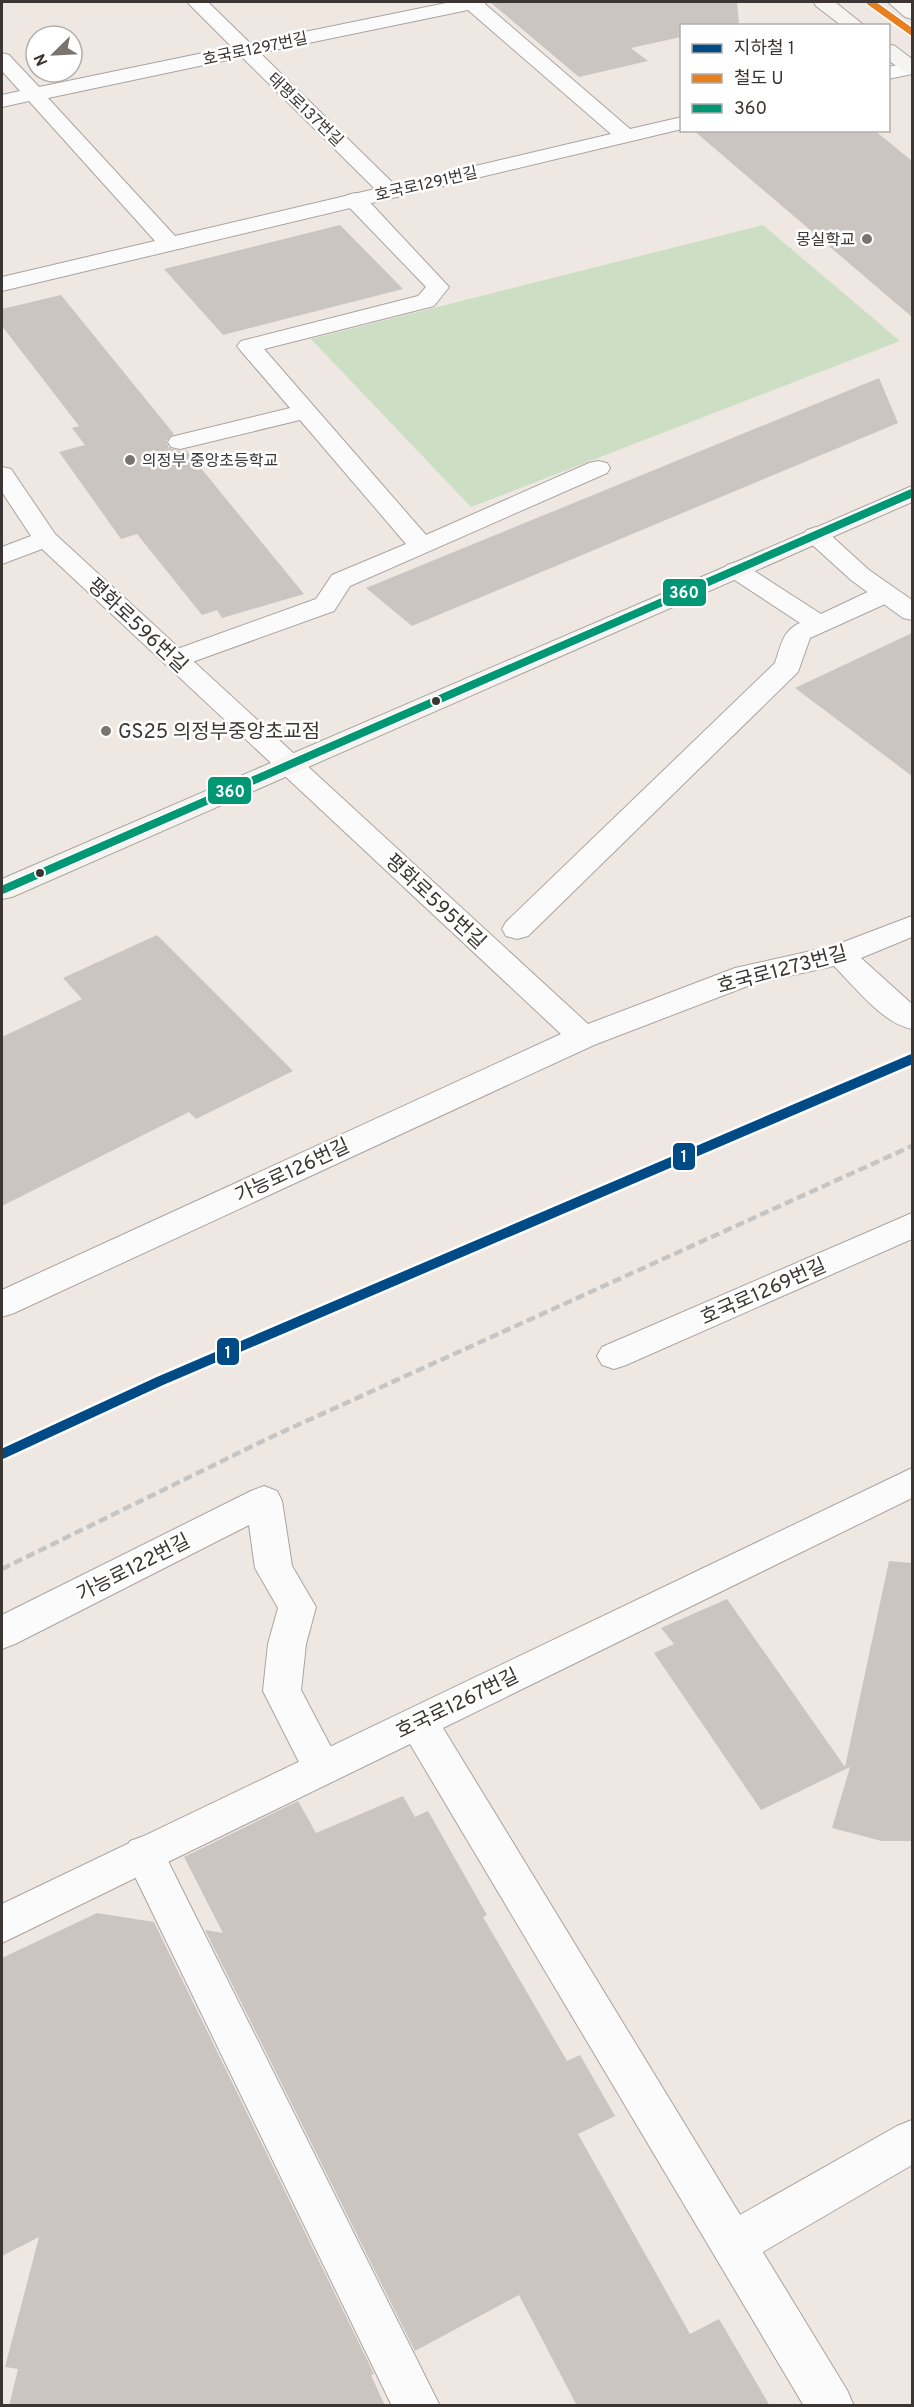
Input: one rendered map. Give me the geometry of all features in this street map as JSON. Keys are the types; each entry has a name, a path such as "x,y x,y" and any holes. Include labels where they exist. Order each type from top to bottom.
{"main road":[{"path":"823,2 852,24"},
{"path":"897,2 912,13"},
{"path":"890,52 912,68"},
{"path":"2,890 912,493"}],"street":[{"name":"태평로137번길","path":"197,2 390,192"},
{"name":"호국로1297번길","path":"2,101 475,2"},
{"path":"475,2 626,136"},
{"path":"2,59 170,244"},
{"path":"890,74 912,68"},
{"name":"호국로1291번길","path":"2,284 680,123"},
{"path":"355,200 438,287 426,301 249,346 422,546"},
{"path":"180,442 305,412"},
{"path":"175,659 325,605 341,581 598,468"},
{"name":"평화로596번길","path":"2,474 46,539 289,765"},
{"path":"816,535 860,575 912,612"},
{"path":"2,556 46,539"},
{"path":"735,570 786,600 819,625"},
{"path":"517,929 788,666 798,634 885,594"},
{"name":"평화로595번길","path":"289,765 583,1037"},
{"name":"호국로1273번길","path":"583,1037 746,975 840,955 912,926"},
{"path":"840,955 890,1003 912,1019"},
{"name":"가능로126번길","path":"2,1304 583,1037"},
{"name":"호국로1269번길","path":"614,1356 912,1225"},
{"name":"호국로1267번길","path":"2,1924 912,1482"},
{"name":"가능로122번길","path":"2,1633 264,1501 274,1568 297,1607 287,1644 282,1691 322,1768"},
{"path":"418,1722 831,2406"},
{"path":"144,1854 417,2406"},
{"path":"733,2244 912,2141"}],"green space":[{"path":"763,225 900,341 471,507 311,339"}],"building":[{"path":"490,2 737,2 739,24 680,24 680,37 631,48 648,61 579,77"},
{"name":"몽실학교","path":"695,132 876,132 912,161 912,317"},
{"path":"340,225 403,289 223,335 164,269"},
{"name":"의정부 중앙초등학교","path":"61,295 174,434 166,441 169,448 186,450 304,594 222,618 217,610 202,615 137,534 121,539 59,452 85,445 72,428 79,426 2,326 2,309"},
{"path":"879,378 898,423 412,626 366,588"},
{"path":"912,633 912,776 795,688"},
{"path":"157,935 293,1071 196,1119 189,1112 2,1206 2,1037 82,999 63,978"},
{"path":"889,1561 912,1563 912,1841 882,1841 832,1828 850,1767 761,1810 654,1653 674,1644 661,1628 727,1599 845,1767"},
{"path":"403,1796 415,1817 428,1811 487,1915 483,1917 567,2061 580,2055 615,2116 578,2134 690,2334 719,2319 770,2406 577,2406 519,2295 415,2351 205,1930 223,1933 184,1857 298,1801 316,1833"},
{"path":"97,1913 154,1922 374,2374 371,2375 385,2406 9,2406 18,2369 5,2367 39,2237 2,2256 2,1958"}],"railway":[{"path":"2,1569 269,1438 912,1146"}],"metro line":[{"name":"1","path":"2,1454 160,1381 912,1059"}],"rail line":[{"name":"U","path":"870,2 912,32"}],"transit line":[{"name":"360","path":"2,890 912,493"}],"place":[{"name":"몽실학교","path":"867,239"},
{"name":"의정부 중앙초등학교","path":"130,460"},
{"name":"GS25 의정부중앙초교점","path":"106,731"}]}
